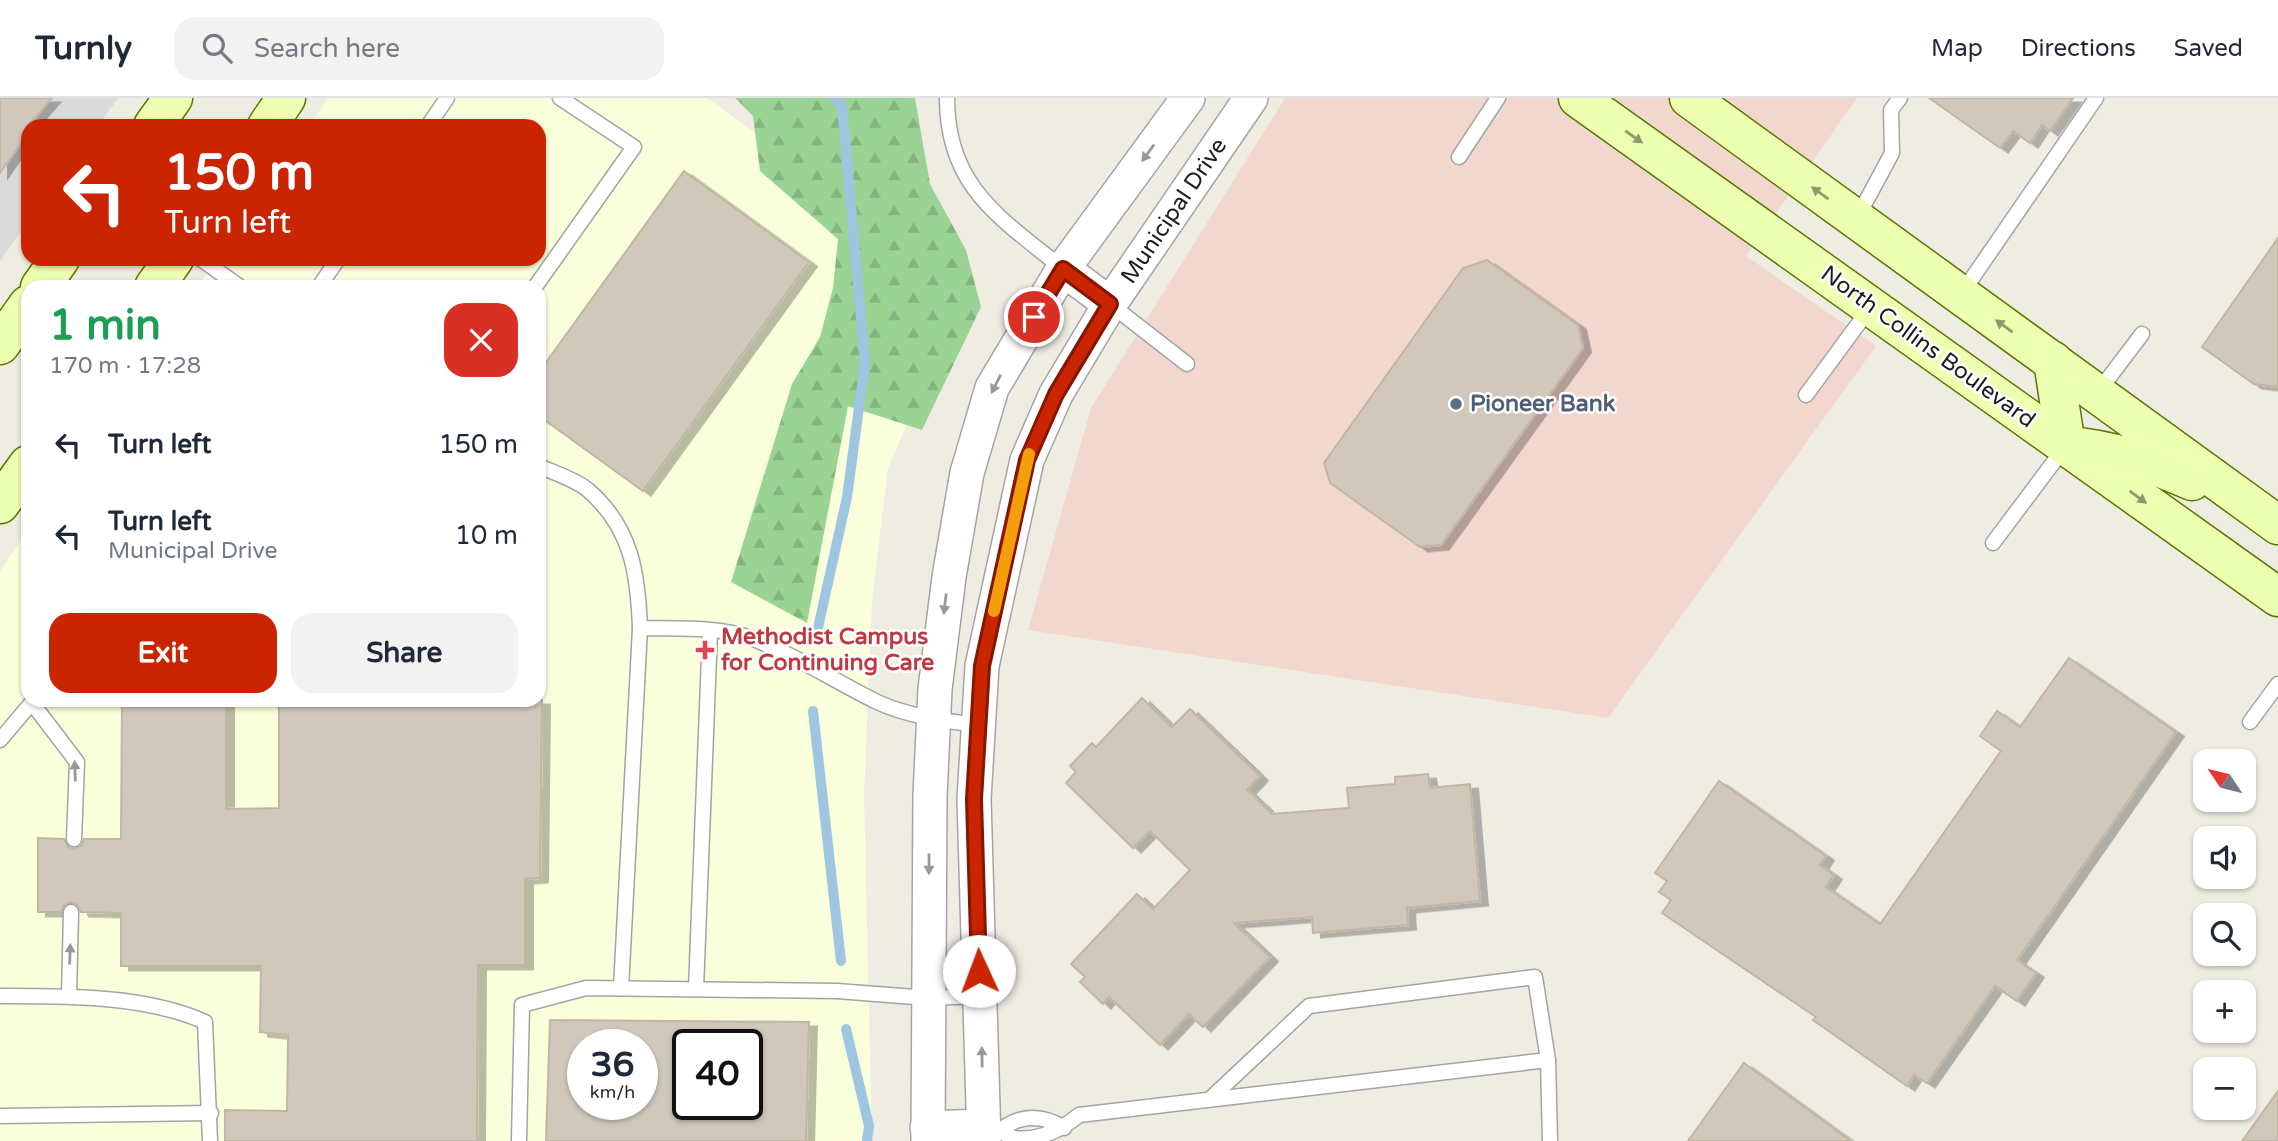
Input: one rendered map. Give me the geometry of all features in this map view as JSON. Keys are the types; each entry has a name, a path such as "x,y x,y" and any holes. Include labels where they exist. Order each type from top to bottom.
{"main road":[{"path":"158,119 173,98"},
{"path":"272,119 286,98"},
{"name":"North Collins Boulevard","path":"1578,98 2278,597"},
{"path":"1689,98 2267,516"},
{"path":"0,345 21,315"},
{"path":"2053,361 2066,446 2097,448 2139,458 2267,516"},
{"path":"0,504 21,475"}],"street":[{"path":"990,1132 928,1134 933,719 949,577 967,473 992,388 1063,269 1188,98"},
{"name":"Municipal Drive","path":"990,1132 980,996 974,799 978,725 982,666 1027,460 1056,394 1110,304 1251,98"},
{"path":"1063,269 1110,304"}],"lane":[{"path":"433,119 447,98"},
{"path":"540,280 634,147 560,98"},
{"path":"947,98 947,114 958,160 981,201 1063,269"},
{"path":"1459,157 1498,98"},
{"path":"1856,219 1892,153 1891,110 1900,98"},
{"path":"1961,295 2096,98"},
{"path":"211,266 230,280"},
{"path":"1110,304 1187,364"},
{"path":"1806,395 1871,306"},
{"path":"2097,393 2142,334"},
{"path":"1993,543 2066,446"},
{"path":"546,469 587,489 619,525 638,577 640,628 621,988"},
{"path":"640,628 710,631 748,637 811,664 877,702 933,719 978,725"},
{"path":"696,989 710,631"},
{"path":"2250,723 2278,684"},
{"path":"0,740 28,707"},
{"path":"37,707 76,762 74,839"},
{"path":"69,996 71,912"},
{"path":"1210,1099 1309,1006 1535,978 1548,1060 1550,1141"},
{"path":"519,1141 522,1005 586,988 836,991 928,998 980,996"},
{"path":"0,996 69,996 180,1010 205,1022 211,1113 210,1141"},
{"path":"990,1132 1014,1138 1045,1139 1064,1134 1079,1115 1548,1060"},
{"path":"0,1116 211,1113"},
{"path":"990,1132 1014,1119 1049,1118 1064,1134"}],"shaded area":[{"path":"0,98 118,98 103,119 21,119 21,232 0,261"},
{"name":"Methodist Campus for Continuing Care","path":"328,98 707,98 977,293 942,343 888,468 872,600 864,795 872,1141 0,1141 0,571 21,540 21,707 546,707 546,280 202,280 212,266 546,266 546,119 314,119"},
{"path":"1285,98 1857,98 1746,256 1876,346 1608,718 1028,630 1091,408"}],"green space":[{"path":"735,98 915,98 930,184 966,250 981,307 922,430 848,406 807,623 731,582 792,384 820,337 833,288 838,239 760,171 753,116"}],"building":[{"path":"0,98 52,98 34,119 21,119 21,143 0,173"},
{"path":"1929,98 2073,98 2050,131 2042,125 2030,143 2013,131 2000,148"},
{"path":"684,171 809,262 643,491 546,421 546,362"},
{"path":"2278,238 2278,387 2254,384 2202,347"},
{"name":"Pioneer Bank","path":"1487,260 1578,325 1583,348 1441,545 1420,547 1330,483 1324,463 1463,268"},
{"path":"2069,658 2176,732 2017,960 2036,973 2017,1001 1995,986 1927,1083 1914,1075 1907,1086 1813,1020 1816,1017 1662,913 1671,900 1659,892 1667,881 1655,873 1719,781 1826,856 1820,865 1834,875 1826,887 1880,924 2001,751 1980,736 1997,711 2020,727"},
{"path":"1142,698 1172,727 1190,709 1260,776 1247,790 1272,814 1349,808 1347,788 1395,784 1395,777 1428,774 1430,788 1470,784 1480,901 1407,908 1408,925 1313,933 1312,917 1234,923 1270,957 1203,1027 1189,1014 1160,1045 1109,997 1103,1004 1080,982 1085,977 1071,964 1137,894 1153,909 1190,870 1150,831 1133,848 1066,783 1076,772 1070,766 1092,743 1096,747"},
{"path":"122,707 226,707 226,809 279,808 279,707 542,707 540,878 525,879 525,965 478,965 477,1141 225,1141 225,1110 287,1111 288,1035 260,1032 261,966 121,966 121,913 81,912 77,904 71,902 63,906 61,912 38,912 38,838 64,839 68,847 74,849 82,845 84,839 121,839"},
{"path":"550,1020 809,1022 806,1141 546,1141"},
{"path":"1744,1063 1851,1141 1688,1141"},
{"path":"2278,1091 2278,1141 2242,1141"}],"waterway":[{"path":"818,628 847,497 865,363 842,106 834,98"},
{"path":"813,711 841,961"},
{"path":"846,1029 869,1126 867,1141"}],"slow traffic":[{"path":"994,611 1029,454"}],"place":[{"name":"Pioneer Bank","path":"1456,404"},
{"name":"Methodist Campus for Continuing Care","path":"705,650"}],"route":[{"path":"979,971 974,799 982,666 1027,460 1056,394 1110,304 1063,269 1034,317"}]}
